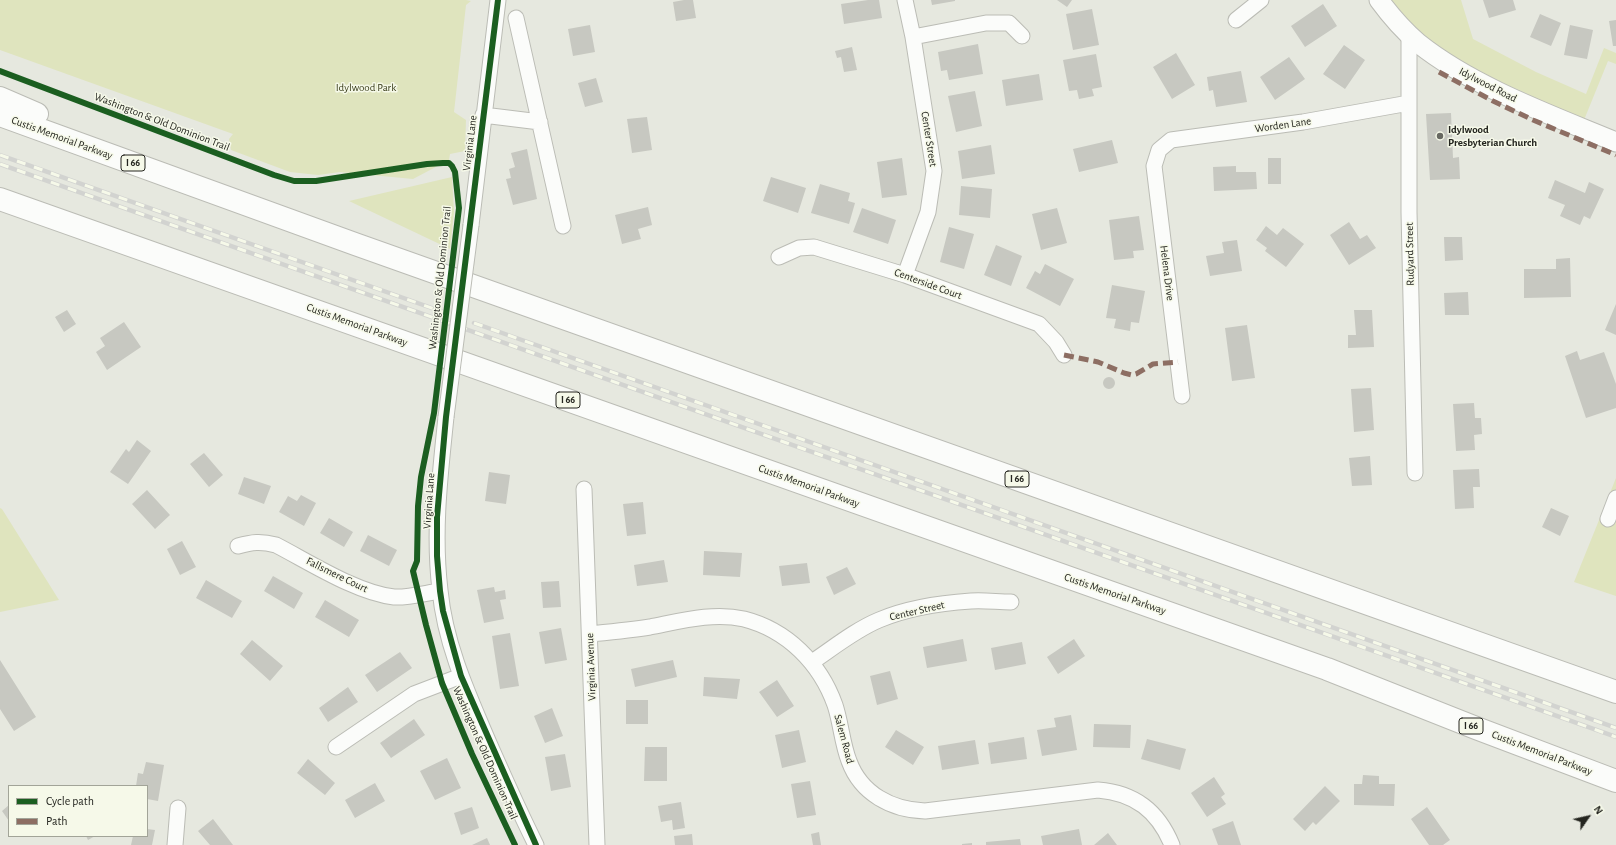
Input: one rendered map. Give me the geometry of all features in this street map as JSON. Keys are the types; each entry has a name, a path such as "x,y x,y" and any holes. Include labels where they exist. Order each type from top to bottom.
{"highway":[{"path":"0,98 267,212"},
{"name":"Custis Memorial Parkway","path":"0,115 355,244 1616,692"},
{"path":"0,128 267,212"},
{"name":"Custis Memorial Parkway","path":"0,199 1313,664 1616,781"}],"main road":[{"name":"Idylwood Road","path":"1379,0 1409,35 1440,59 1487,86 1616,142"}],"street":[{"name":"Virginia Lane","path":"498,0 446,417 436,517 440,591 443,611 461,676 536,845"},
{"name":"Center Street","path":"905,0 913,37 934,171 928,212 905,275"},
{"path":"1236,20 1261,0"},
{"path":"516,18 563,226"},
{"path":"913,37 986,22 1009,23 1022,36"},
{"name":"Rudyard Street","path":"1409,35 1409,212 1415,473"},
{"name":"Worden Lane","path":"1159,150 1171,140 1303,122 1409,104"},
{"path":"483,115 540,122"},
{"name":"Helena Drive","path":"1159,150 1154,166 1182,396"},
{"name":"Centerside Court","path":"779,257 799,248 814,247 905,275 1039,324 1056,342 1064,355"},
{"name":"Virginia Avenue","path":"584,489 597,845"},
{"path":"1608,519 1616,498"},
{"name":"Fallsmere Court","path":"238,546 250,542 262,542 276,545 358,587 375,593 395,597 440,591"},
{"name":"Center Street","path":"812,662 858,631 879,620 900,613 938,605 972,601 1011,602"},
{"name":"Salem Road","path":"590,634 649,627 701,618 725,617 743,619 765,626 782,635 794,644 812,662 835,705 849,761 855,774 870,792 884,802 898,807 925,811 1098,790 1110,791 1141,803 1154,814 1161,822 1172,845"},
{"path":"336,747 414,694 461,676"},
{"path":"175,845 178,808"}],"green space":[{"name":"Idylwood Park","path":"0,0 471,1 466,5 454,112 466,120 465,151 450,154 449,160 413,179 340,172 318,175 290,172 231,150 229,139 233,134 0,50"},
{"path":"1390,0 1461,0 1473,39 1536,72 1586,94 1604,48 1616,53 1616,64 1608,61 1584,120 1486,75 1452,55 1435,44 1404,17"},
{"path":"452,177 454,212 450,249 349,201"},
{"path":"1616,478 1616,596 1574,582"},
{"path":"0,508 2,509 59,600 0,612"}],"building":[{"path":"693,0 696,18 676,21 673,2"},
{"path":"879,0 882,18 844,24 841,4"},
{"path":"931,0 955,0 955,1 932,5"},
{"path":"1057,0 1072,0 1067,7"},
{"path":"1483,0 1513,0 1516,10 1489,18"},
{"path":"1323,4 1337,26 1305,47 1291,26"},
{"path":"1092,9 1099,45 1073,50 1066,14"},
{"path":"1540,14 1561,23 1551,46 1530,37"},
{"path":"1616,20 1616,46 1613,46 1609,21"},
{"path":"590,25 595,52 573,56 568,29"},
{"path":"1570,25 1593,30 1587,59 1564,55"},
{"path":"978,44 983,74 949,80 947,70 941,71 938,52"},
{"path":"1344,45 1365,60 1345,89 1323,74"},
{"path":"852,47 857,70 844,72 841,57 837,58 835,51"},
{"path":"1176,53 1195,85 1172,99 1153,67"},
{"path":"1096,54 1102,87 1092,89 1094,96 1079,99 1077,90 1069,91 1063,60"},
{"path":"1289,57 1305,79 1275,100 1260,77"},
{"path":"1241,71 1247,102 1216,107 1213,90 1209,91 1207,77"},
{"path":"1039,74 1043,100 1006,106 1002,80"},
{"path":"596,78 603,102 585,107 578,83"},
{"path":"975,91 982,126 956,132 948,96"},
{"name":"Idylwood Presbyterian Church","path":"1451,113 1453,158 1459,157 1460,179 1430,180 1426,114"},
{"path":"647,117 652,150 632,153 627,119"},
{"path":"1112,140 1118,163 1079,172 1073,149"},
{"path":"991,145 995,174 962,179 958,151"},
{"path":"527,149 537,199 513,205 506,179 511,178 509,169 515,167 511,153"},
{"path":"902,158 907,195 882,198 877,162"},
{"path":"1268,158 1281,158 1281,184 1268,184"},
{"path":"1236,166 1236,172 1256,172 1257,189 1214,191 1213,167"},
{"path":"771,177 806,188 798,213 763,201"},
{"path":"1555,180 1585,193 1589,182 1604,189 1590,219 1584,216 1580,225 1560,216 1565,205 1548,198"},
{"path":"820,184 850,193 848,201 855,203 849,224 811,213"},
{"path":"961,186 992,189 990,218 959,215"},
{"path":"648,207 652,225 638,229 641,239 622,244 615,215"},
{"path":"862,208 896,220 888,244 853,232"},
{"path":"1057,208 1067,243 1041,250 1032,214"},
{"path":"1139,216 1144,250 1133,251 1134,258 1114,260 1109,220"},
{"path":"1349,222 1360,239 1367,235 1376,248 1349,265 1330,235"},
{"path":"1266,226 1277,235 1283,228 1304,244 1286,267 1265,251 1267,248 1256,240"},
{"path":"949,227 974,234 964,269 940,262"},
{"path":"1444,237 1462,237 1463,260 1445,261"},
{"path":"1237,240 1242,271 1210,276 1206,256 1224,253 1222,242"},
{"path":"996,245 1022,256 1011,286 984,275"},
{"path":"1570,258 1571,297 1524,298 1524,269 1556,269 1556,259"},
{"path":"1045,264 1074,279 1060,306 1026,288 1035,271 1040,274"},
{"path":"1112,285 1145,291 1139,323 1131,322 1130,331 1114,328 1116,319 1106,318"},
{"path":"1468,292 1469,315 1445,315 1444,293"},
{"path":"1616,304 1616,335 1605,330"},
{"path":"67,310 76,324 64,332 55,317"},
{"path":"1354,310 1372,310 1374,347 1348,348 1348,335 1356,335"},
{"path":"124,322 141,347 107,370 96,352 105,346 100,338"},
{"path":"1247,325 1255,378 1232,381 1225,328"},
{"path":"1577,351 1580,360 1604,352 1616,384 1616,408 1586,418 1565,356"},
{"path":"1107,377 1111,377 1115,383 1111,389 1107,389 1103,385 1103,381"},
{"path":"1371,388 1374,430 1354,432 1351,389"},
{"path":"1474,403 1475,418 1481,418 1482,434 1474,435 1475,450 1456,451 1453,404"},
{"path":"137,440 151,451 128,484 110,472 126,449 129,452"},
{"path":"204,453 223,475 209,487 190,464"},
{"path":"1370,456 1372,485 1352,486 1349,458"},
{"path":"1479,469 1480,487 1473,487 1474,508 1455,509 1453,470"},
{"path":"489,472 510,475 506,504 485,501"},
{"path":"244,477 271,486 264,504 238,494"},
{"path":"147,490 170,515 155,529 132,504"},
{"path":"301,495 316,503 304,526 279,512 288,496 297,501"},
{"path":"643,502 646,534 627,536 623,504"},
{"path":"1551,508 1569,516 1560,536 1542,527"},
{"path":"329,518 353,532 344,547 320,533"},
{"path":"368,535 397,550 389,566 360,551"},
{"path":"182,541 196,567 180,575 167,549"},
{"path":"704,551 742,553 740,577 703,575"},
{"path":"664,560 668,582 637,586 634,565"},
{"path":"807,563 810,583 782,586 779,566"},
{"path":"847,567 856,584 834,595 826,577"},
{"path":"273,576 303,593 294,609 264,591"},
{"path":"206,580 242,601 232,618 196,598"},
{"path":"559,581 561,607 543,608 541,582"},
{"path":"494,587 495,592 505,590 506,599 500,600 504,619 484,623 477,590"},
{"path":"325,600 359,620 349,637 315,617"},
{"path":"561,628 567,660 545,664 539,632"},
{"path":"510,633 519,686 500,689 492,636"},
{"path":"963,639 967,661 927,668 923,647"},
{"path":"1074,639 1085,656 1058,674 1047,657"},
{"path":"252,640 283,666 270,681 240,654"},
{"path":"1022,642 1026,664 995,670 991,648"},
{"path":"400,652 412,668 377,692 365,675"},
{"path":"0,660 36,717 14,731 0,709"},
{"path":"673,660 677,677 635,687 631,669"},
{"path":"890,671 898,699 877,705 870,676"},
{"path":"704,677 740,679 737,699 703,696"},
{"path":"777,680 794,706 777,717 759,692"},
{"path":"348,687 358,702 328,722 319,708"},
{"path":"626,700 648,700 648,724 626,724"},
{"path":"552,708 563,736 545,743 534,716"},
{"path":"1071,715 1077,750 1042,756 1037,730 1056,727 1054,718"},
{"path":"414,719 425,735 391,758 380,743"},
{"path":"1094,724 1131,725 1130,748 1093,747"},
{"path":"799,730 806,762 782,768 775,735"},
{"path":"896,730 924,747 913,765 885,747"},
{"path":"1024,737 1027,759 991,764 988,743"},
{"path":"1147,739 1186,749 1180,770 1141,759"},
{"path":"975,740 979,764 942,770 938,746"},
{"path":"645,747 667,747 667,781 644,781"},
{"path":"565,754 571,787 551,791 545,757"},
{"path":"447,758 461,788 435,800 420,771"},
{"path":"308,759 335,783 325,795 297,773"},
{"path":"146,762 164,765 158,801 148,799 148,785 136,785 138,773 143,774"},
{"path":"1363,775 1379,776 1379,784 1395,784 1394,806 1354,805 1354,784 1362,784"},
{"path":"1214,777 1225,794 1221,797 1226,804 1207,817 1191,793"},
{"path":"810,781 816,815 797,818 791,784"},
{"path":"375,783 385,801 355,818 345,800"},
{"path":"1325,786 1340,801 1316,825 1313,822 1305,831 1293,819"},
{"path":"681,802 685,828 673,830 672,820 661,822 658,806"},
{"path":"8,806 8,820 2,811"},
{"path":"472,807 479,828 461,835 454,813"},
{"path":"1427,807 1450,840 1443,845 1429,845 1411,819"},
{"path":"213,819 233,845 210,845 198,831"},
{"path":"1233,821 1241,845 1218,845 1212,829"},
{"path":"148,829 155,830 152,845 131,845 133,837 148,837"},
{"path":"1079,829 1082,845 1043,845 1041,836"},
{"path":"819,832 821,845 813,845 811,834"},
{"path":"1108,833 1117,845 1094,845"},
{"path":"692,834 693,845 675,845 674,836"},
{"path":"86,837 93,837 88,840"},
{"path":"487,838 490,845 472,845"},
{"path":"1020,839 1021,845 986,845 986,842"},
{"path":"972,843 972,845 962,845 962,844"}],"railway":[{"path":"0,155 443,312"},
{"path":"0,164 1616,737"},
{"path":"474,323 1616,728"}],"marked path":[{"path":"1439,72 1493,101 1533,120 1616,155"},
{"path":"1064,355 1098,362 1132,375 1153,364 1178,362"}],"cycle path":[{"name":"Washington & Old Dominion Trail","path":"498,0 446,417 437,517 437,556 443,611 461,676 536,845"},
{"name":"Washington & Old Dominion Trail","path":"0,71 274,175 294,181 316,181 427,164 449,163 452,166 455,172 459,208 434,413 421,477 418,506 417,561 413,571 442,683 472,754 515,845"}],"place":[{"name":"Idylwood Presbyterian Church","path":"1440,136"}]}
